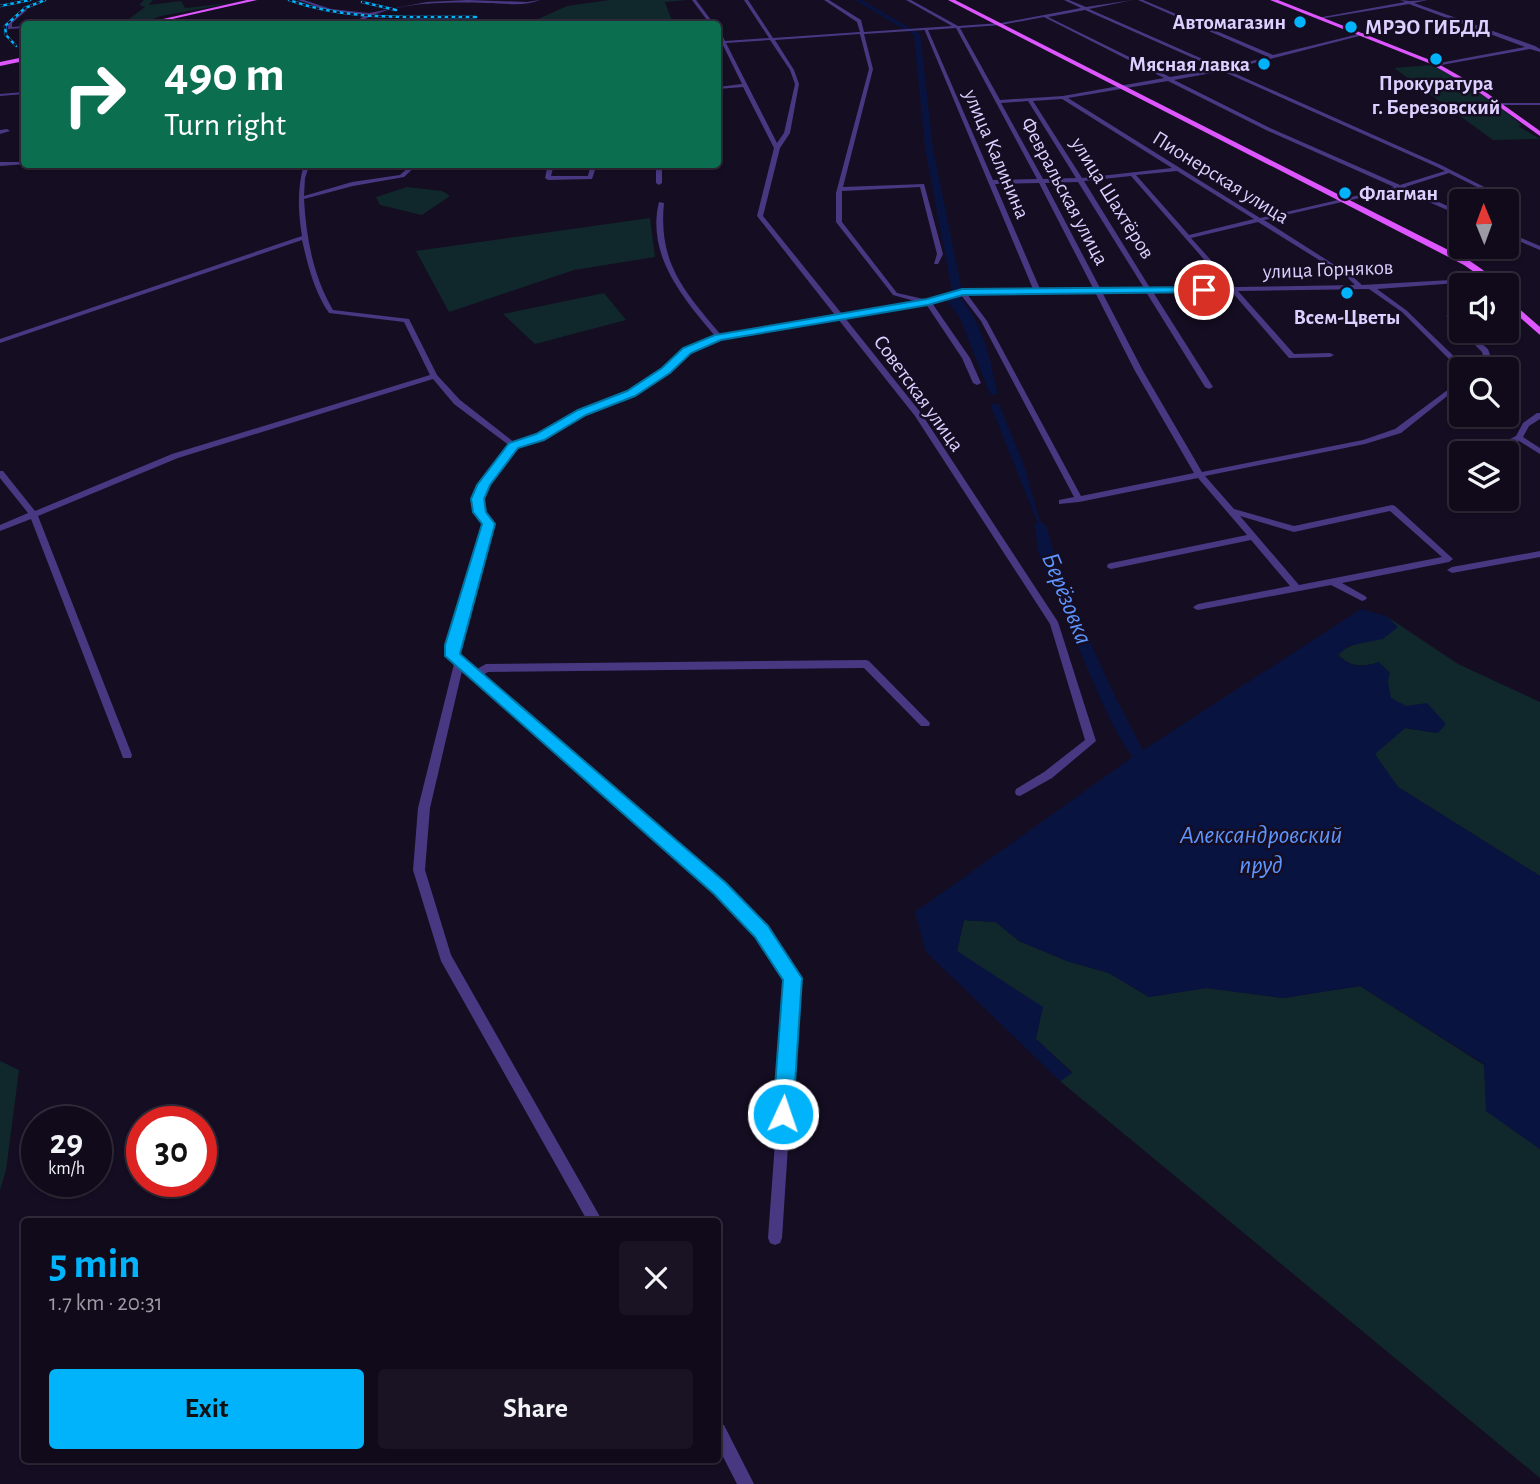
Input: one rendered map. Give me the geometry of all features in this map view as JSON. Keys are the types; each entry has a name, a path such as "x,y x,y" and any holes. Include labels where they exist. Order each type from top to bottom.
{"main road":[{"path":"158,21 254,0"},
{"path":"951,0 1118,88 1467,263 1481,273"},
{"path":"1273,0 1436,65 1500,104 1540,134"},
{"path":"0,64 21,60"},
{"path":"1519,312 1540,332"}],"street":[{"path":"300,0 330,10 369,14"},
{"path":"695,0 710,21"},
{"name":"Советская улица","path":"746,0 773,39 797,83 787,133 777,148 760,216 918,415 1055,624 1091,741 1048,775 1020,792"},
{"path":"826,0 859,21 871,69 841,189 839,222 855,246 895,294 928,302 954,339 977,383"},
{"path":"908,0 957,27"},
{"path":"1066,0 1336,119 1484,189"},
{"path":"724,42 927,31 1001,24 1131,0"},
{"path":"1140,0 1271,56 1361,34"},
{"path":"1402,0 1540,48"},
{"path":"1319,18 1426,0"},
{"path":"358,21 383,7 424,1 536,1"},
{"path":"21,27 10,27 14,18 25,10"},
{"path":"1044,16 1167,80 1449,209"},
{"name":"Февральская улица","path":"957,27 1041,181 1139,371 1199,474 1296,587"},
{"name":"улица Калинина","path":"927,31 1037,290"},
{"path":"721,37 777,148"},
{"path":"1436,65 1533,47"},
{"path":"998,102 1063,97 1222,71 1272,60 1271,56"},
{"path":"721,88 745,85"},
{"path":"0,95 21,93"},
{"name":"Пионерская улица","path":"1063,97 1350,277 1360,287"},
{"name":"улица Шахтёров","path":"1030,100 1209,387"},
{"path":"1500,104 1540,104"},
{"path":"0,164 21,164"},
{"path":"305,168 302,198 306,237 318,293 331,312 407,320 434,376 457,402 513,446 484,485 478,499 480,512 488,524 452,656 720,888 762,932 793,978 775,1238"},
{"path":"302,198 352,184 402,176 411,168"},
{"path":"550,168 548,178 590,178 593,168"},
{"path":"659,168 659,183"},
{"path":"992,182 1081,180 1179,169"},
{"path":"1186,237 1399,187 1447,172"},
{"path":"1133,175 1292,356 1330,355"},
{"path":"841,189 922,185 940,254 936,262"},
{"path":"661,203 659,216 667,269 677,287 719,337"},
{"path":"0,341 306,237"},
{"path":"1519,239 1540,248"},
{"name":"улица Горняков","path":"513,446 540,437 582,413 631,393 666,370 687,351 719,337 928,302 962,292 1150,291 1449,284"},
{"path":"1371,287 1404,311 1450,357"},
{"path":"962,292 984,321 1079,499"},
{"path":"1476,343 1485,351 1487,357"},
{"path":"0,528 175,456 434,376"},
{"path":"1062,502 1365,442 1398,431 1449,391"},
{"path":"1513,441 1519,438 1526,425 1540,415"},
{"path":"1519,438 1540,452"},
{"path":"0,473 33,514 127,755"},
{"path":"1198,607 1449,559 1392,508 1294,529 1231,512"},
{"path":"1111,566 1252,537"},
{"path":"1452,570 1540,554"},
{"path":"1332,581 1362,598"},
{"path":"459,664 425,808 419,870 445,957 594,1218"},
{"path":"475,675 486,668 866,664 925,723"},
{"path":"721,1437 746,1484"}],"green space":[{"path":"144,0 153,0 149,5 181,1 185,8 232,3 161,16 148,21 126,21 145,7 139,5"},
{"path":"609,0 688,0 665,2 672,21 534,21 567,6"},
{"path":"1432,65 1463,81 1458,82 1490,100 1494,103 1490,103 1493,106 1498,106 1522,125 1518,126 1540,139 1493,140 1394,68"},
{"path":"407,187 442,191 450,196 422,215 380,205 376,197"},
{"path":"650,218 655,257 574,270 449,312 416,251"},
{"path":"604,293 626,320 535,344 503,314"},
{"path":"1386,616 1458,664 1540,702 1540,876 1398,787 1374,754 1405,728 1437,733 1391,698 1379,662 1357,665 1347,662 1338,654 1353,645 1382,637 1397,627"},
{"path":"964,920 996,922 1019,941 1067,961 1109,973 1149,997 1206,988 1283,998 1360,986 1484,1065 1487,1111 1540,1149 1540,1478 1060,1081 1072,1072 1036,1039 989,973 957,951"},
{"path":"0,1061 19,1070 6,1170 0,1190"}],"water":[{"path":"961,298 981,332 998,395 990,394 960,318 947,301"},
{"path":"990,404 999,404 1025,468 1046,544"},
{"path":"1039,555 1050,555 1119,705 1104,707"},
{"name":"Александровский пруд","path":"1361,609 1386,616 1398,627 1383,639 1348,646 1338,655 1357,666 1379,662 1390,673 1388,682 1391,698 1406,706 1427,703 1446,724 1438,733 1405,728 1375,754 1398,787 1540,876 1540,1149 1486,1111 1484,1064 1360,986 1283,998 1206,988 1149,997 1109,973 1067,961 1019,941 996,922 964,920 957,951 1043,1007 1036,1039 1072,1073 1060,1081 926,952 915,912 1137,754"}],"waterway":[{"name":"Берёзовка","path":"858,0 917,34 929,148 956,286 955,299 967,316"},
{"name":"Берёзовка","path":"1040,525 1053,574"},
{"name":"Берёзовка","path":"1103,687 1137,754 1155,766"}],"railway":[{"path":"0,6 30,0"},
{"path":"16,46 6,35 5,26 25,8 45,0"},
{"path":"289,0 359,15 476,17"},
{"path":"362,2 396,10"}],"place":[{"name":"Автомагазин","path":"1300,22"},
{"name":"МРЭО ГИБДД","path":"1351,27"},
{"name":"Прокуратура г. Березовский","path":"1436,59"},
{"name":"Мясная лавка","path":"1264,64"},
{"name":"Флагман","path":"1345,193"},
{"name":"Всем-Цветы","path":"1347,293"}],"route":[{"path":"783,1114 793,978 762,932 720,888 452,656 488,524 480,512 478,499 484,485 513,446 540,437 582,413 631,393 666,370 687,351 719,337 928,302 962,292 1204,290"}]}
